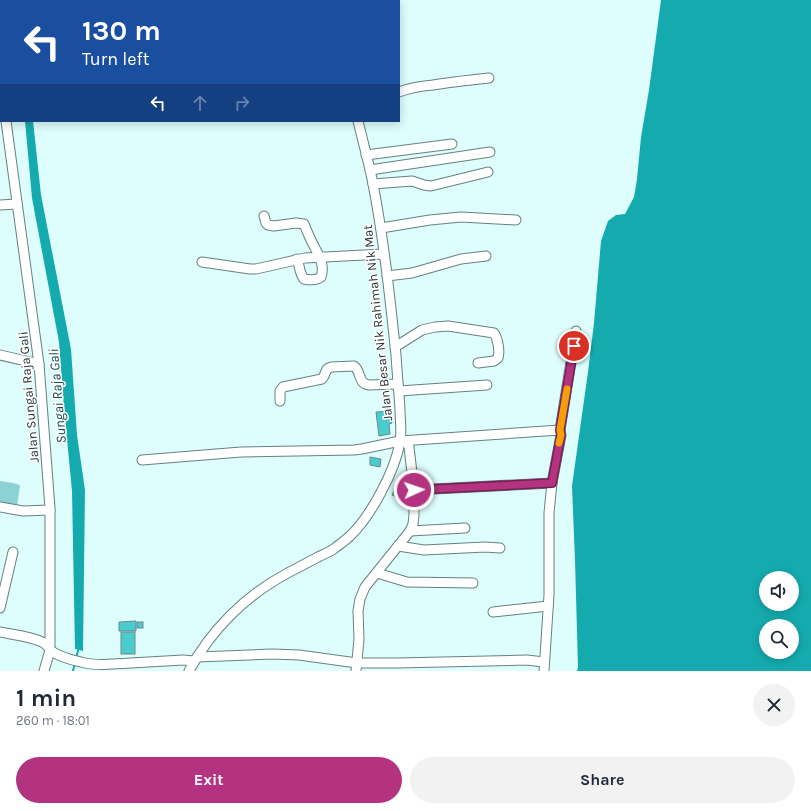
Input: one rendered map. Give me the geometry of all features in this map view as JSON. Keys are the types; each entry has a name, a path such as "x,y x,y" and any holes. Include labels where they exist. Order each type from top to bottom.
{"street":[{"path":"400,92 432,85 489,78"},
{"name":"Jalan Sungai Raja Gali","path":"6,122 4,136 17,204 39,364 50,510 50,650 44,671"},
{"name":"Jalan Besar Nik Rahimah Nik Mat","path":"189,671 208,640 224,621 244,603 285,574 332,550 351,535 367,516 378,499 403,441 400,421 399,387 395,347 381,228 370,170 358,122"},
{"path":"366,155 452,144"},
{"path":"370,170 490,152"},
{"path":"373,184 412,181 431,186 488,172"},
{"path":"0,205 17,204"},
{"path":"264,216 268,225 274,226 296,223 304,224 320,258 321,277 315,280 308,280 304,278 300,273 297,259"},
{"path":"381,228 430,220 462,217 516,220"},
{"path":"202,262 256,269 297,259 384,254"},
{"path":"387,276 413,273 461,259 486,256"},
{"path":"395,347 422,330 435,327 448,326 494,333 499,354 498,358 478,363"},
{"path":"0,632 43,642 54,653 94,665 285,654 299,655 356,667 397,664 527,660 544,666 549,595 549,513 552,483 561,435 560,430 576,331"},
{"path":"0,355 39,364"},
{"path":"280,401 280,391 283,387 322,379 327,369 331,367 354,366 359,371 361,380 365,385 399,387 487,385"},
{"path":"142,460 246,452 354,450 403,441 560,430"},
{"path":"356,667 359,639 358,611 360,599 365,587 410,531 413,524 414,490 409,448 403,441"},
{"path":"414,490 552,483"},
{"path":"0,508 23,511 50,510"},
{"path":"410,531 465,528"},
{"path":"398,546 424,550 485,547 500,548"},
{"path":"0,608 12,552"},
{"path":"377,573 407,582 473,583"},
{"path":"493,612 548,606"}],"shaded area":[{"path":"661,0 811,0 811,671 577,671 572,486 594,323 601,241 608,221 616,215 625,214 634,197 641,137"},
{"path":"25,122 33,122 41,195 71,349 77,435 85,490 83,651 75,649 72,491 59,342 32,198"},
{"path":"0,481 20,485 16,513 0,510"}],"building":[{"path":"391,411 392,423 389,424 390,434 379,436 376,412"},
{"path":"370,457 381,459 380,467 370,465"},
{"path":"404,474 408,476 406,480 402,478"},
{"path":"400,480 406,483 399,498 392,495"},
{"path":"136,621 136,631 119,631 119,622"},
{"path":"137,622 143,622 143,628 137,628"},
{"path":"121,632 135,632 135,654 121,654"}],"waterway":[{"name":"Sungai Raja Gali","path":"76,658 79,647"},
{"name":"Sungai Raja Gali","path":"73,671 75,663"}],"slow traffic":[{"path":"559,443 567,389"}],"route":[{"path":"414,490 552,483 561,435 560,430 574,346"}]}
